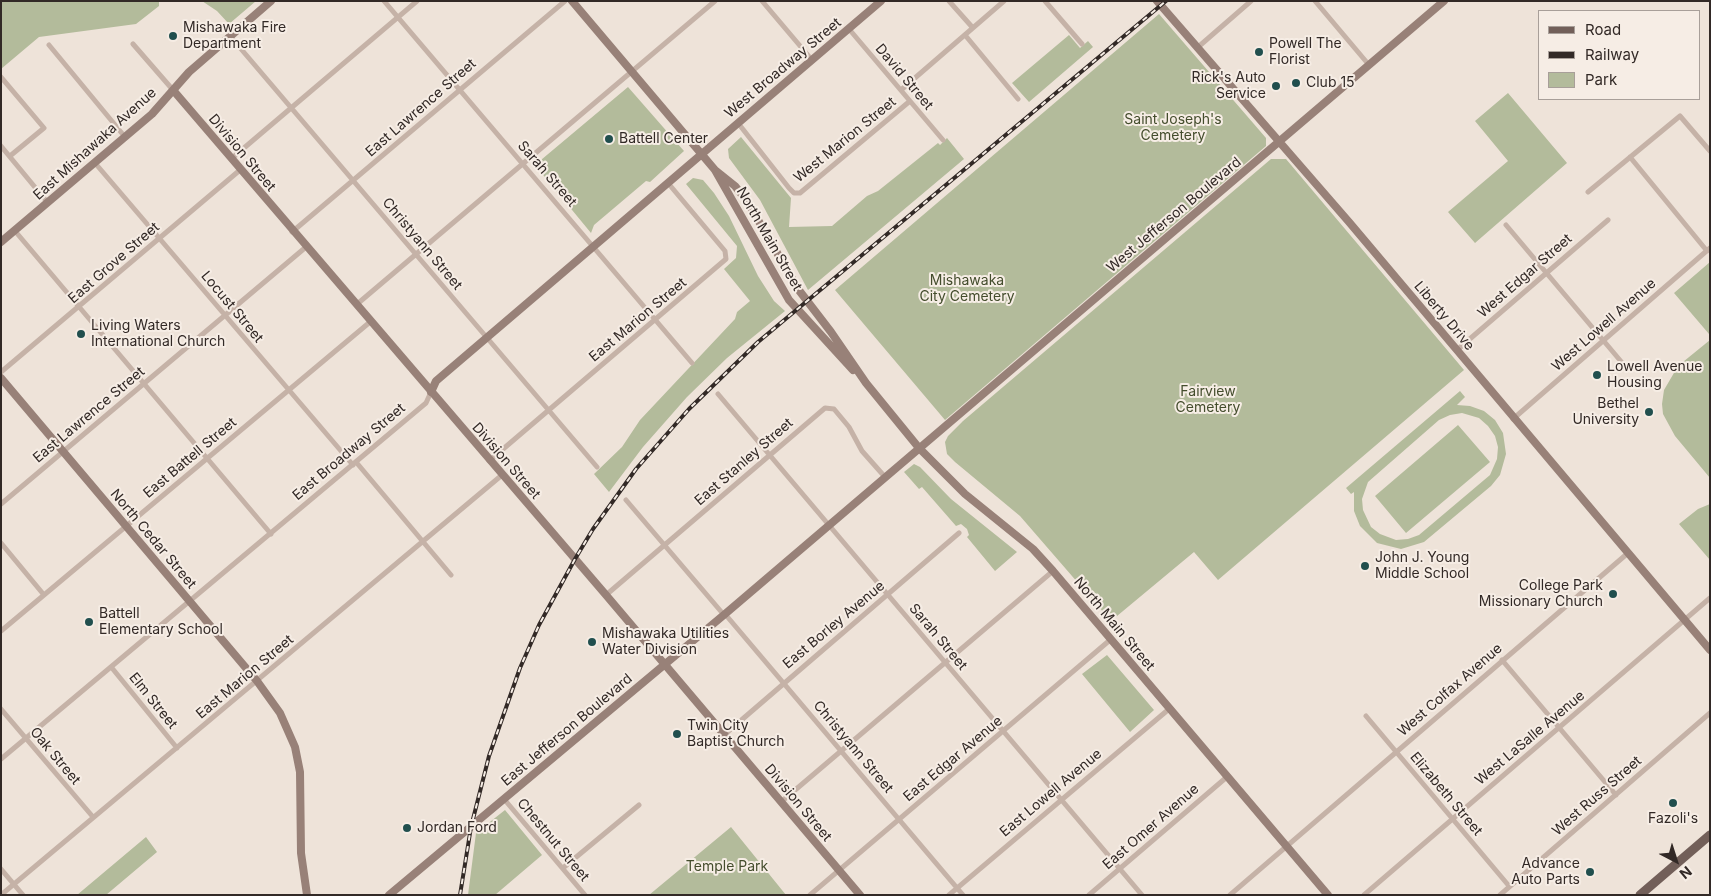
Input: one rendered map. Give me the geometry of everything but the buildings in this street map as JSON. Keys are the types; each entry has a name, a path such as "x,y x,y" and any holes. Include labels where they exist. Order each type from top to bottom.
{"main road":[{"path":"1640,895 1710,835"}],"street":[{"name":"East Mishawaka Avenue","path":"1,242 156,110 189,72 271,1"},
{"name":"Sarah Street","path":"384,1 692,363"},
{"path":"231,159 417,1"},
{"name":"East Lawrence Street","path":"292,232 565,1"},
{"name":"North Main Street","path":"572,1 701,154 715,170 735,186 747,201 798,289 831,332 866,383 920,448 965,494 1020,538 1053,571 1328,895"},
{"path":"355,305 715,1"},
{"path":"762,1 812,60"},
{"name":"West Broadway Street","path":"701,154 881,1"},
{"path":"949,1 973,28"},
{"name":"West Marion Street","path":"900,90 1004,1"},
{"path":"1046,1 1082,44"},
{"name":"Liberty Drive","path":"1157,1 1457,350 1710,650"},
{"path":"1197,48 1251,1"},
{"path":"1315,1 1369,65"},
{"name":"West Jefferson Boulevard","path":"920,448 1444,1"},
{"name":"David Street","path":"848,29 942,140"},
{"path":"965,35 1018,99"},
{"name":"Christyann Street","path":"230,36 597,467"},
{"name":"Division Street","path":"133,44 292,232 606,595 860,895"},
{"path":"49,45 125,137"},
{"path":"1,77 44,128 10,156"},
{"name":"West Marion Street","path":"738,123 789,188 794,193 800,193 910,102"},
{"path":"1588,192 1680,116 1710,151"},
{"path":"1,146 48,203"},
{"name":"East Broadway Street","path":"1,759 112,668 426,403 436,381 701,154"},
{"path":"1630,157 1708,250"},
{"name":"Locust Street","path":"95,163 288,390 451,574"},
{"name":"East Grove Street","path":"1,372 240,170"},
{"name":"North Main Street","path":"715,170 789,300 826,343 866,383"},
{"name":"East Marion Street","path":"489,461 727,257 726,251 668,182"},
{"name":"West Edgar Street","path":"1457,350 1608,220"},
{"path":"1506,225 1624,365"},
{"path":"15,230 271,534"},
{"name":"East Lawrence Street","path":"1,504 306,248"},
{"name":"West Lowell Avenue","path":"1514,419 1708,250"},
{"name":"East Battell Street","path":"1,631 370,322"},
{"name":"North Cedar Street","path":"1,378 257,681 280,713 289,730 298,759 302,790 301,854 308,895"},
{"name":"Sarah Street","path":"718,394 1142,895"},
{"name":"East Stanley Street","path":"606,595 770,454 829,407 834,409 849,427 862,450 885,477"},
{"name":"East Jefferson Boulevard","path":"389,895 665,665 920,448"},
{"name":"East Marion Street","path":"2,895 502,475"},
{"name":"Christyann Street","path":"626,500 963,895"},
{"name":"East Borley Avenue","path":"724,735 783,682 959,533"},
{"path":"1,543 44,595"},
{"name":"West Colfax Avenue","path":"1230,895 1628,553"},
{"path":"781,802 1053,571"},
{"name":"West LaSalle Avenue","path":"1364,895 1710,598"},
{"name":"East Edgar Avenue","path":"810,895 1110,640"},
{"path":"1502,660 1616,795"},
{"name":"Elm Street","path":"112,668 177,748"},
{"name":"Oak Street","path":"1,709 93,817"},
{"name":"East Lowell Avenue","path":"949,895 1169,709"},
{"name":"West Russ Street","path":"1500,895 1710,713"},
{"name":"Elizabeth Street","path":"1366,716 1509,886"},
{"name":"East Omer Avenue","path":"1089,895 1228,776"},
{"name":"Chestnut Street","path":"504,799 585,895"},
{"path":"562,868 639,805"},
{"path":"1,869 23,895"}],"green space":[{"path":"1,1 159,1 159,6 136,24 39,37 1,69"},
{"path":"202,1 256,1 229,24 217,11"},
{"name":"Mishawaka City Cemetery","path":"1159,14 1266,138 1266,146 945,420 835,290"},
{"path":"1069,35 1080,48 1088,41 1093,47 1029,102 1012,83"},
{"path":"628,87 684,151 650,182 646,181 594,225 591,233 535,165"},
{"path":"1508,93 1567,163 1475,243 1448,212 1508,161 1475,121"},
{"path":"741,137 791,198 789,227 832,226 867,196 878,191 938,143 940,145 947,138 964,159 808,290 760,200 729,158 728,149"},
{"name":"Fairview Cemetery","path":"1271,159 1286,159 1464,370 1218,580 1194,552 1111,621 1020,516 947,454 945,442 948,436 963,421"},
{"path":"693,178 703,180 714,193 729,216 758,276 774,301 785,311 727,358 687,397 643,447 609,492 594,474 622,447 640,420 735,319 737,312 750,301 724,269 736,258 737,246 686,184"},
{"path":"1710,262 1710,333 1709,334 1674,293"},
{"path":"1710,340 1710,478 1675,436 1663,414 1662,404 1664,390 1678,366"},
{"path":"1460,391 1465,397 1457,405 1470,406 1484,411 1495,420 1503,433 1506,454 1500,475 1491,486 1424,542 1401,549 1377,543 1360,526 1354,511 1354,492 1351,494 1346,488","holes":["1462,413 1479,418 1495,436 1498,447 1497,459 1490,475 1419,535 1408,539 1396,540 1380,534 1371,527 1363,510 1362,499 1368,482 1439,420 1450,415"]},
{"path":"1458,425 1490,462 1406,533 1375,496"},
{"path":"914,464 920,467 951,499 1017,552 995,571 967,537 969,535 967,529 961,524 956,526 922,487 919,489 904,472"},
{"path":"1710,504 1710,560 1679,524 1698,509"},
{"path":"1107,655 1154,710 1130,732 1082,674"},
{"path":"505,810 542,855 495,895 468,895 476,833"},
{"name":"Temple Park","path":"731,827 786,895 649,895"},
{"path":"146,837 157,852 106,895 77,895"}],"railway":[{"path":"460,895 471,827 489,756 520,668 539,625 575,559 593,529 636,469 689,409 758,342 1166,1"}],"place":[{"name":"Mishawaka Fire Department","path":"173,36"},
{"name":"Powell The Florist","path":"1259,52"},
{"name":"Club 15","path":"1296,83"},
{"name":"Rick's Auto Service","path":"1276,86"},
{"name":"Battell Center","path":"609,139"},
{"name":"Living Waters International Church","path":"81,334"},
{"name":"Lowell Avenue Housing","path":"1597,375"},
{"name":"Bethel University","path":"1649,412"},
{"name":"John J. Young Middle School","path":"1365,566"},
{"name":"College Park Missionary Church","path":"1613,594"},
{"name":"Battell Elementary School","path":"89,622"},
{"name":"Mishawaka Utilities Water Division","path":"592,642"},
{"name":"Twin City Baptist Church","path":"677,734"},
{"name":"Fazoli's","path":"1673,803"},
{"name":"Jordan Ford","path":"407,828"},
{"name":"Advance Auto Parts","path":"1590,872"}],"park label":[{"name":"Saint Joseph's Cemetery","path":"1173,128"}]}
